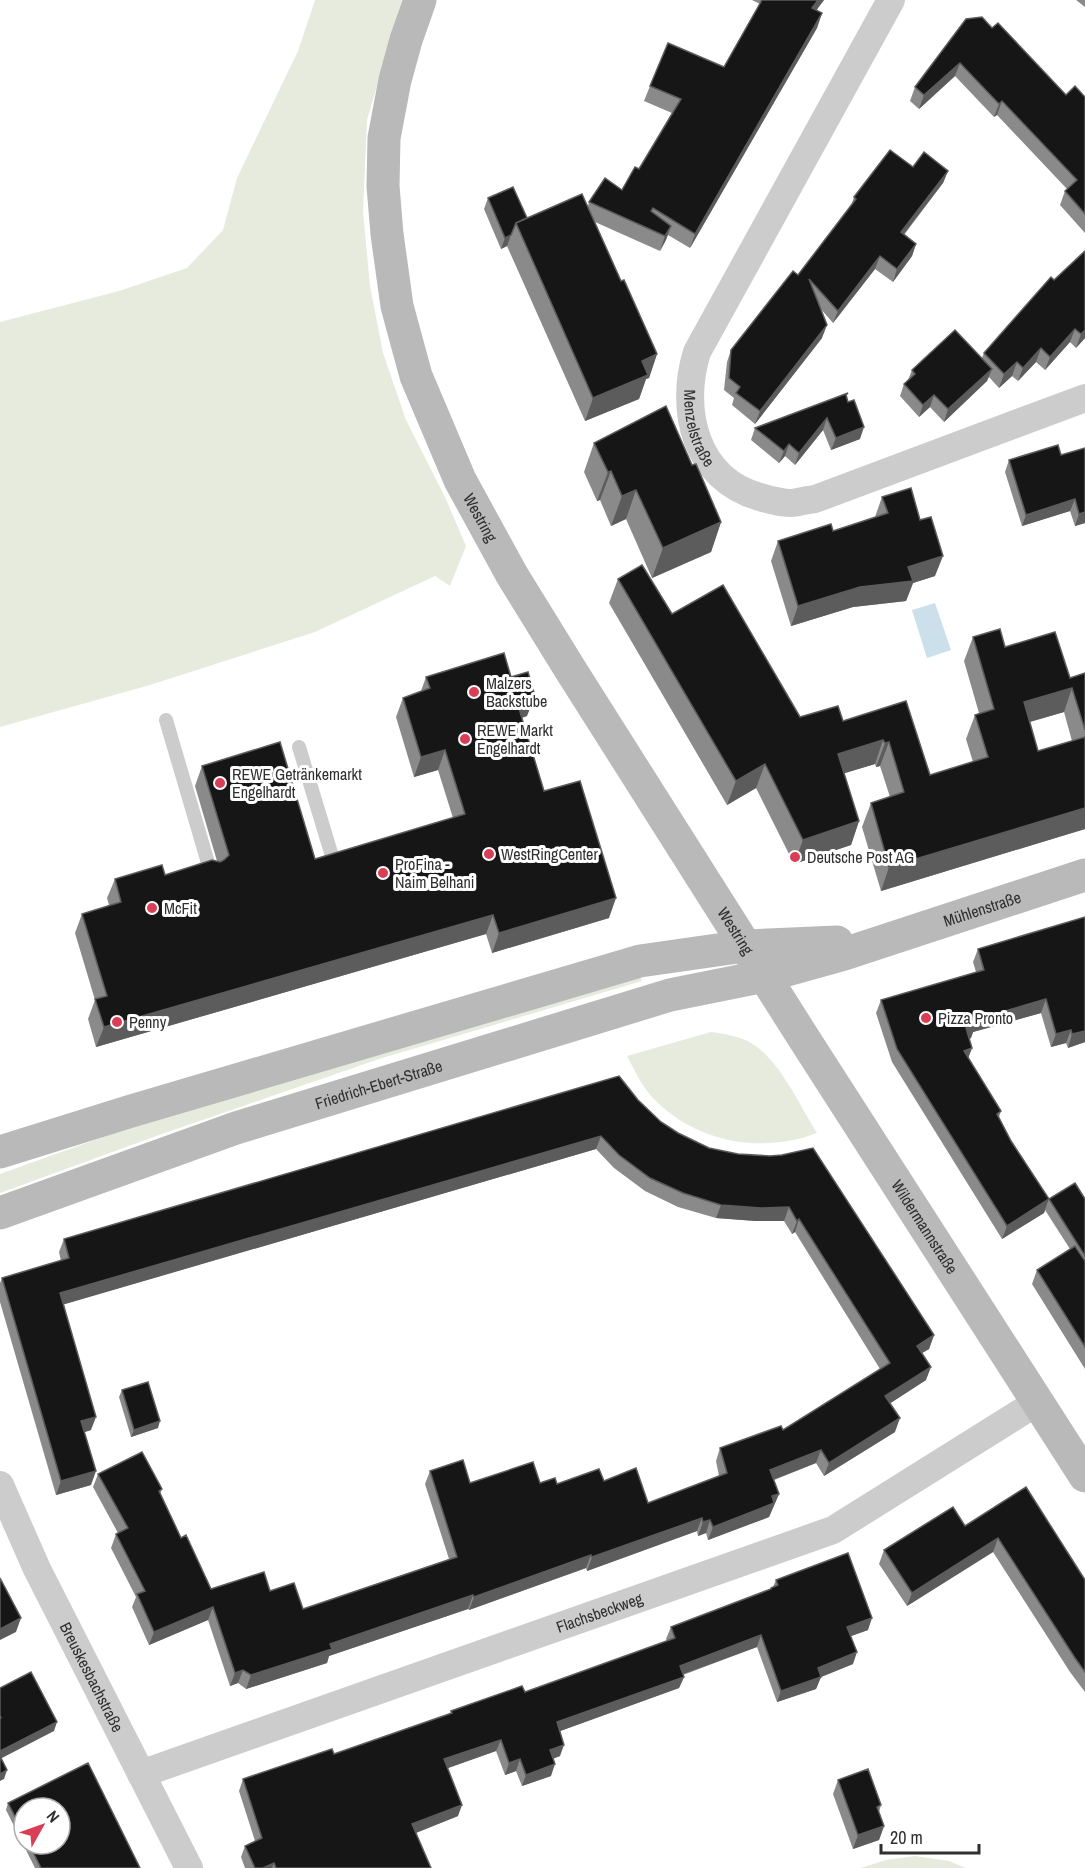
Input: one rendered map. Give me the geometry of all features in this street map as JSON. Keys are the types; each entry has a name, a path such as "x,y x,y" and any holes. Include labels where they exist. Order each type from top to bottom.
{"main road":[{"name":"Westring","path":"420,0 395,80 384,147 383,186 396,306 416,376 460,480 512,575 765,976"},
{"name":"Mühlenstraße","path":"765,976 878,942 1085,874"},
{"name":"Mühlenstraße","path":"745,946 878,942"},
{"path":"0,1152 640,961 745,946"},
{"name":"Friedrich-Ebert-Straße","path":"0,1213 236,1128 670,995 765,976"},
{"name":"Wildermannstraße","path":"765,976 1085,1476"}],"street":[{"name":"Menzelstraße","path":"891,0 696,352 691,370 689,397 697,442 713,467 736,487 746,493 792,503 815,499 1085,398"},
{"name":"Flachsbeckweg","path":"141,1774 833,1530 1036,1402"},
{"name":"Breuskesbachstraße","path":"0,1485 37,1569 189,1868"}],"lane":[{"path":"166,720 211,873"},
{"path":"299,747 332,856"}],"shaded area":[{"path":"315,0 402,0 367,120 363,212 370,286 383,353 406,420 445,497 466,546 450,586 435,576 315,632 150,685 0,727 0,322 119,291 187,268 223,230 237,178 298,51"},
{"path":"639,973 642,981 379,1059 0,1193 0,1174 128,1128"},
{"path":"711,1032 742,1039 761,1050 780,1071 817,1133 774,1143 731,1140 710,1135 690,1126 671,1114 654,1099 642,1084 627,1056"},
{"path":"915,1856 949,1861 966,1868 861,1868 886,1860"}],"water":[{"path":"935,603 951,650 927,658 912,610"}],"building":[{"path":"762,0 818,0 812,8 822,13 695,234 653,208 651,211 671,226 665,236 589,202 605,178 622,190 635,167 639,169 681,99 650,86 668,43 724,67"},
{"path":"982,17 992,28 998,23 1066,95 1075,86 1085,97 1085,214 1065,191 1077,180 1002,101 999,104 960,63 924,95 915,87 966,19"},
{"path":"890,150 913,167 924,152 948,171 901,232 916,244 897,269 880,256 838,311 809,279 827,325 760,411 736,393 740,387 729,378 731,350 793,271 798,275"},
{"path":"513,187 527,218 516,223 511,235 505,238 488,198"},
{"path":"582,194 657,354 642,361 648,375 593,398 516,223"},
{"path":"1085,251 1085,330 1081,334 1075,329 1050,357 1041,348 1023,368 1017,362 1004,374 984,353 1051,277 1054,280"},
{"path":"955,330 992,369 948,409 934,395 923,405 904,384 915,374 912,370"},
{"path":"848,393 846,395 848,402 854,400 864,427 836,438 827,418 799,453 789,444 784,451 755,428"},
{"path":"666,406 692,465 696,464 721,522 663,548 636,490 622,496 611,471 608,472 594,443"},
{"path":"1058,445 1061,455 1085,448 1085,512 1079,514 1075,499 1026,515 1009,460"},
{"path":"911,488 920,520 931,517 943,556 908,567 913,581 860,587 798,606 778,541 831,524 833,531 888,513 882,497"},
{"path":"642,565 672,614 723,585 800,717 838,706 843,721 906,701 930,775 988,757 975,715 994,709 973,637 1000,629 1005,647 1055,632 1070,678 1085,673 1085,730 1072,688 1024,702 1038,751 1085,737 1085,808 889,867 871,803 904,792 889,742 885,743 883,740 838,754 859,821 803,840 765,764 736,781 618,579"},
{"name":"WestRingCenter","path":"504,653 511,677 528,672 535,696 517,702 544,791 580,781 616,898 499,933 493,915 104,1027 95,999 107,996 82,914 121,902 115,879 162,865 165,875 212,860 220,862 229,855 202,766 280,742 315,859 465,814 445,750 421,757 403,698 430,688 426,677"},
{"path":"1085,917 1085,1031 1072,1034 1071,1030 1056,1034 1046,999 974,1020 976,1025 966,1028 972,1048 964,1051 1001,1111 997,1114 1011,1141 1049,1199 1007,1226 897,1049 881,1000 984,970 978,949"},
{"path":"619,1076 638,1100 661,1122 709,1148 738,1154 770,1156 813,1148 934,1335 917,1346 931,1367 885,1396 900,1418 829,1463 821,1450 770,1470 779,1494 772,1496 774,1503 713,1527 710,1520 703,1522 702,1518 330,1644 332,1649 251,1675 243,1670 235,1673 213,1607 154,1632 137,1594 145,1591 116,1534 128,1528 98,1474 142,1452 162,1489 159,1491 181,1538 186,1535 211,1589 264,1572 270,1591 294,1583 303,1609 457,1557 430,1471 463,1460 470,1483 533,1462 540,1483 555,1478 557,1484 599,1469 604,1481 636,1468 648,1503 727,1473 720,1448 781,1426 783,1430 890,1363 799,1219 797,1221 789,1207 761,1208 721,1205 683,1193 650,1178 619,1155 601,1136 60,1293 96,1417 81,1421 96,1471 61,1481 2,1278 69,1258 64,1239"},
{"path":"1075,1183 1085,1199 1085,1256 1049,1199"},
{"path":"1075,1246 1085,1261 1085,1347 1037,1270"},
{"path":"148,1382 160,1421 134,1430 122,1390"},
{"path":"1026,1487 1085,1580 1085,1672 998,1538 912,1593 884,1550 953,1507 965,1526"},
{"path":"848,1553 872,1618 847,1627 857,1652 818,1668 821,1677 781,1691 761,1635 680,1666 684,1677 557,1722 564,1745 550,1750 555,1764 526,1775 520,1759 509,1763 501,1740 444,1759 462,1805 412,1824 431,1868 276,1868 274,1863 263,1868 255,1868 245,1846 262,1838 243,1779 332,1749 334,1754 522,1686 525,1692 675,1638 671,1627 771,1589 778,1585 776,1580"},
{"path":"0,1578 21,1618 0,1629"},
{"path":"31,1672 57,1722 0,1751 0,1688"},
{"path":"0,1756 7,1770 0,1774"},
{"path":"88,1763 140,1868 41,1868 35,1856 72,1856 72,1796 22,1796"},
{"path":"868,1769 881,1805 877,1807 884,1826 858,1835 838,1780"}],"place":[{"name":"Malzers Backstube","path":"474,692"},
{"name":"REWE Markt Engelhardt","path":"465,739"},
{"name":"REWE Getränkemarkt Engelhardt","path":"220,783"},
{"name":"WestRingCenter","path":"489,854"},
{"name":"Deutsche Post AG","path":"795,857"},
{"name":"ProFina - Naim Belhani","path":"383,873"},
{"name":"McFit","path":"152,908"},
{"name":"Pizza Pronto","path":"926,1018"},
{"name":"Penny","path":"117,1022"}]}
